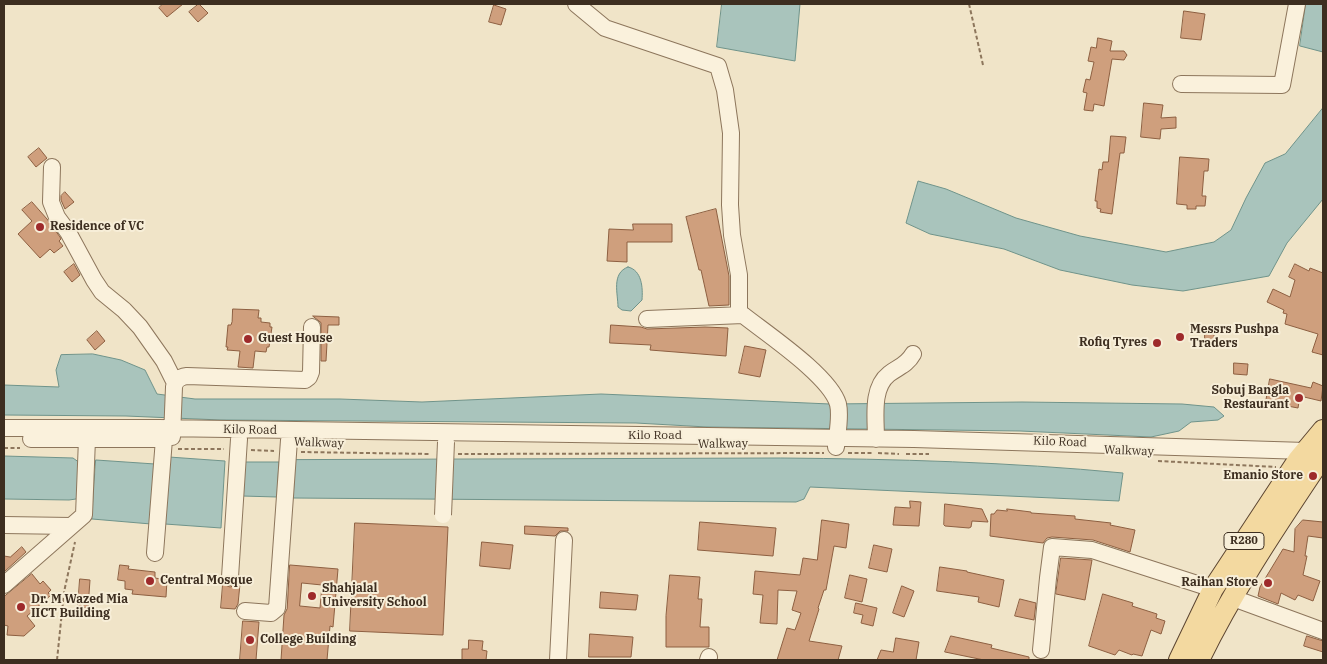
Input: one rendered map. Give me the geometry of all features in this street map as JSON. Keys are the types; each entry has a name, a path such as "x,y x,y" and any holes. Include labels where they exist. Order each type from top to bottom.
{"main road":[{"name":"R280","path":"1179,660 1213,589 1305,459 1323,430"},
{"name":"R280","path":"1199,660 1272,531 1305,459"}],"street":[{"path":"576,4 605,28 718,66 725,90 732,134 730,205 732,235 739,275 739,315"},
{"path":"1181,84 1282,85 1296,4"},
{"path":"52,167 51,202 57,217 68,232 102,292 140,326 164,361 175,383 155,552"},
{"path":"647,319 743,315 800,360 826,386 838,407 837,448"},
{"path":"175,383 180,377 187,376 305,380 311,372 312,327"},
{"path":"876,439 876,403 880,383 889,374 903,366 913,354"},
{"name":"Kilo Road","path":"4,428 170,438 288,448 837,448 876,439 1051,442 1305,459"},
{"name":"Kilo Road","path":"4,439 170,438 837,448 1211,455 1305,459"},
{"path":"4,585 84,516 87,439"},
{"path":"230,577 244,444"},
{"path":"245,611 271,613 277,608 288,448"},
{"path":"443,515 450,448"},
{"path":"4,525 76,522"},
{"path":"558,660 564,540"},
{"path":"1041,650 1052,547 1092,550 1213,589"},
{"path":"1233,598 1323,631"}],"path":[{"path":"969,4 983,65"},
{"path":"170,438 226,449"},
{"name":"Walkway","path":"244,444 288,448 435,454"},
{"name":"Walkway","path":"450,448 837,448 933,454"},
{"name":"Walkway","path":"1159,461 1305,459"},
{"path":"57,660 66,583 76,522"}],"water":[{"path":"722,4 800,4 795,61 717,47"},
{"path":"1306,4 1323,4 1323,52 1300,46"},
{"path":"1323,108 1323,199 1287,243 1269,276 1183,291 1132,285 1060,270 1004,249 930,234 906,223 918,181 946,189 1016,218 1080,236 1166,252 1214,242 1231,230 1265,163 1285,154"},
{"path":"628,267 633,269 639,276 642,290 642,300 631,311 622,310 618,307 617,279 619,274"},
{"path":"93,354 121,360 145,370 157,394 195,399 340,399 422,402 601,394 830,404 1022,402 1182,404 1214,407 1224,416 1218,420 1191,422 1179,431 1151,437 1020,431 707,427 636,423 221,420 126,416 4,415 4,385 59,387 56,370 61,355"},
{"path":"4,456 73,458 80,463 78,496 76,499 69,500 4,499"},
{"path":"169,457 225,461 221,528 165,524"},
{"path":"781,458 952,462 1038,466 1123,473 1119,501 810,487 804,499 796,502 293,498 295,460"},
{"path":"96,460 155,464 151,524 92,519"},
{"path":"244,462 279,462 277,497 242,496"}],"building":[{"path":"163,4 183,4 167,17 159,8"},
{"path":"199,4 208,13 198,22 189,12"},
{"path":"494,5 506,9 501,25 489,22"},
{"path":"1184,11 1205,14 1201,40 1181,38"},
{"path":"1098,38 1112,41 1110,51 1124,51 1127,55 1124,60 1112,59 1104,106 1094,104 1093,111 1084,110 1087,93 1083,92 1086,79 1090,80 1094,62 1088,61 1091,47 1096,48"},
{"path":"1144,103 1163,105 1161,118 1176,117 1176,128 1161,129 1160,139 1141,137"},
{"path":"1111,136 1126,137 1124,153 1120,153 1112,214 1100,212 1101,209 1097,208 1097,201 1095,201 1099,169 1102,170 1103,162 1108,162"},
{"path":"39,148 47,158 36,167 28,157"},
{"path":"1180,157 1209,159 1208,171 1204,171 1202,196 1206,196 1205,206 1187,209 1187,205 1177,204"},
{"path":"65,192 74,202 65,209 61,196"},
{"name":"Residence of VC","path":"32,202 60,237 59,241 63,246 54,253 50,249 40,258 18,234 32,221 22,210"},
{"path":"716,209 729,276 729,305 709,306 686,217"},
{"path":"633,224 672,224 672,242 627,242 627,262 607,261 609,229 633,230"},
{"path":"74,264 80,275 72,282 64,272"},
{"path":"1295,264 1309,271 1310,268 1323,273 1323,355 1312,352 1318,334 1285,324 1287,314 1283,313 1284,310 1267,302 1273,289 1290,297 1295,280 1289,277"},
{"name":"Guest House","path":"233,309 259,310 258,318 261,318 261,322 270,323 270,327 272,327 269,347 267,347 266,352 255,351 253,368 238,367 240,351 227,350 228,325 231,325 232,322"},
{"path":"313,316 339,317 339,325 328,325 326,361 321,361 321,323"},
{"path":"611,325 647,329 728,328 726,356 650,350 651,345 610,343"},
{"path":"1205,328 1214,328 1214,346 1205,346"},
{"path":"97,331 105,341 95,350 87,340"},
{"path":"745,346 766,350 760,377 739,373"},
{"path":"1234,363 1248,364 1247,375 1234,374"},
{"path":"1270,379 1311,388 1313,382 1323,386 1321,401 1300,396 1298,408 1266,402"},
{"path":"910,501 921,502 919,526 893,525 895,507 910,508"},
{"path":"945,504 982,509 988,522 972,521 969,528 945,526"},
{"path":"1007,509 1031,513 1075,516 1075,519 1111,523 1110,525 1135,530 1130,552 1093,540 1052,537 1047,538 1043,543 990,536 991,514 994,514 997,510 1007,511"},
{"path":"822,520 849,524 846,548 834,546 826,590 824,590 818,608 809,641 842,646 838,660 777,660 787,628 795,630 801,613 792,610 797,591 778,590 777,624 760,623 763,595 753,594 755,571 800,575 803,558 817,560"},
{"path":"1303,520 1323,522 1323,538 1308,536 1305,556 1307,556 1303,575 1320,581 1313,601 1298,595 1295,600 1281,593 1278,604 1258,596 1260,587 1283,549 1294,552 1295,529"},
{"path":"700,522 776,528 773,556 698,550"},
{"path":"355,523 448,527 443,635 350,631"},
{"path":"525,526 568,528 568,531 560,531 555,536 525,534"},
{"path":"482,542 513,545 510,569 480,566"},
{"path":"874,545 892,549 887,572 869,568"},
{"name":"Dr. M Wazed Mia IICT Building","path":"22,547 26,552 4,572 4,556 10,557"},
{"path":"1061,558 1092,560 1085,600 1056,594"},
{"name":"Central Mosque","path":"120,565 129,566 128,569 155,572 155,578 167,580 166,597 132,594 133,590 125,589 125,581 118,580"},
{"path":"290,565 338,569 333,627 330,626 327,660 281,660 284,615 287,609","holes":["302,583 322,585 320,608 300,606"]},
{"path":"940,567 1004,580 999,607 978,602 979,597 937,591"},
{"name":"Dr. M Wazed Mia IICT Building","path":"32,574 40,584 43,581 51,590 48,593 51,595 27,616 35,626 24,636 7,635 8,626 4,625 4,597"},
{"path":"670,575 700,577 698,599 702,599 700,627 709,627 709,647 666,647 666,616"},
{"path":"850,575 867,579 862,602 845,598"},
{"path":"80,579 90,580 88,608 78,607"},
{"path":"223,584 230,587 240,584 238,604 235,609 221,608"},
{"path":"902,586 914,591 904,617 893,613"},
{"path":"601,592 638,595 636,610 600,608"},
{"path":"1103,594 1133,603 1132,606 1157,614 1156,618 1165,621 1161,634 1151,630 1142,656 1132,655 1119,650 1115,655 1089,646"},
{"path":"1020,599 1036,603 1034,620 1015,616"},
{"path":"856,603 877,608 873,626 861,623 863,615 854,613"},
{"name":"College Building","path":"243,621 259,622 256,660 240,660"},
{"path":"590,634 633,637 631,657 589,657"},
{"path":"951,636 992,645 991,648 1029,657 1029,660 984,660 945,652"},
{"path":"1307,636 1323,641 1323,652 1304,646"},
{"path":"896,638 919,642 916,660 877,660 881,650 893,652"},
{"path":"469,640 483,641 482,650 487,651 486,660 462,660 462,649 468,649"}],"place":[{"name":"Residence of VC","path":"40,227"},
{"name":"Messrs Pushpa Traders","path":"1180,337"},
{"name":"Guest House","path":"248,339"},
{"name":"Rofiq Tyres","path":"1157,343"},
{"name":"Sobuj Bangla Restaurant","path":"1299,398"},
{"name":"Emanio Store","path":"1313,476"},
{"name":"Central Mosque","path":"150,581"},
{"name":"Raihan Store","path":"1268,583"},
{"name":"Shahjalal University School","path":"312,596"},
{"name":"Dr. M Wazed Mia IICT Building","path":"21,607"},
{"name":"College Building","path":"250,640"}]}
